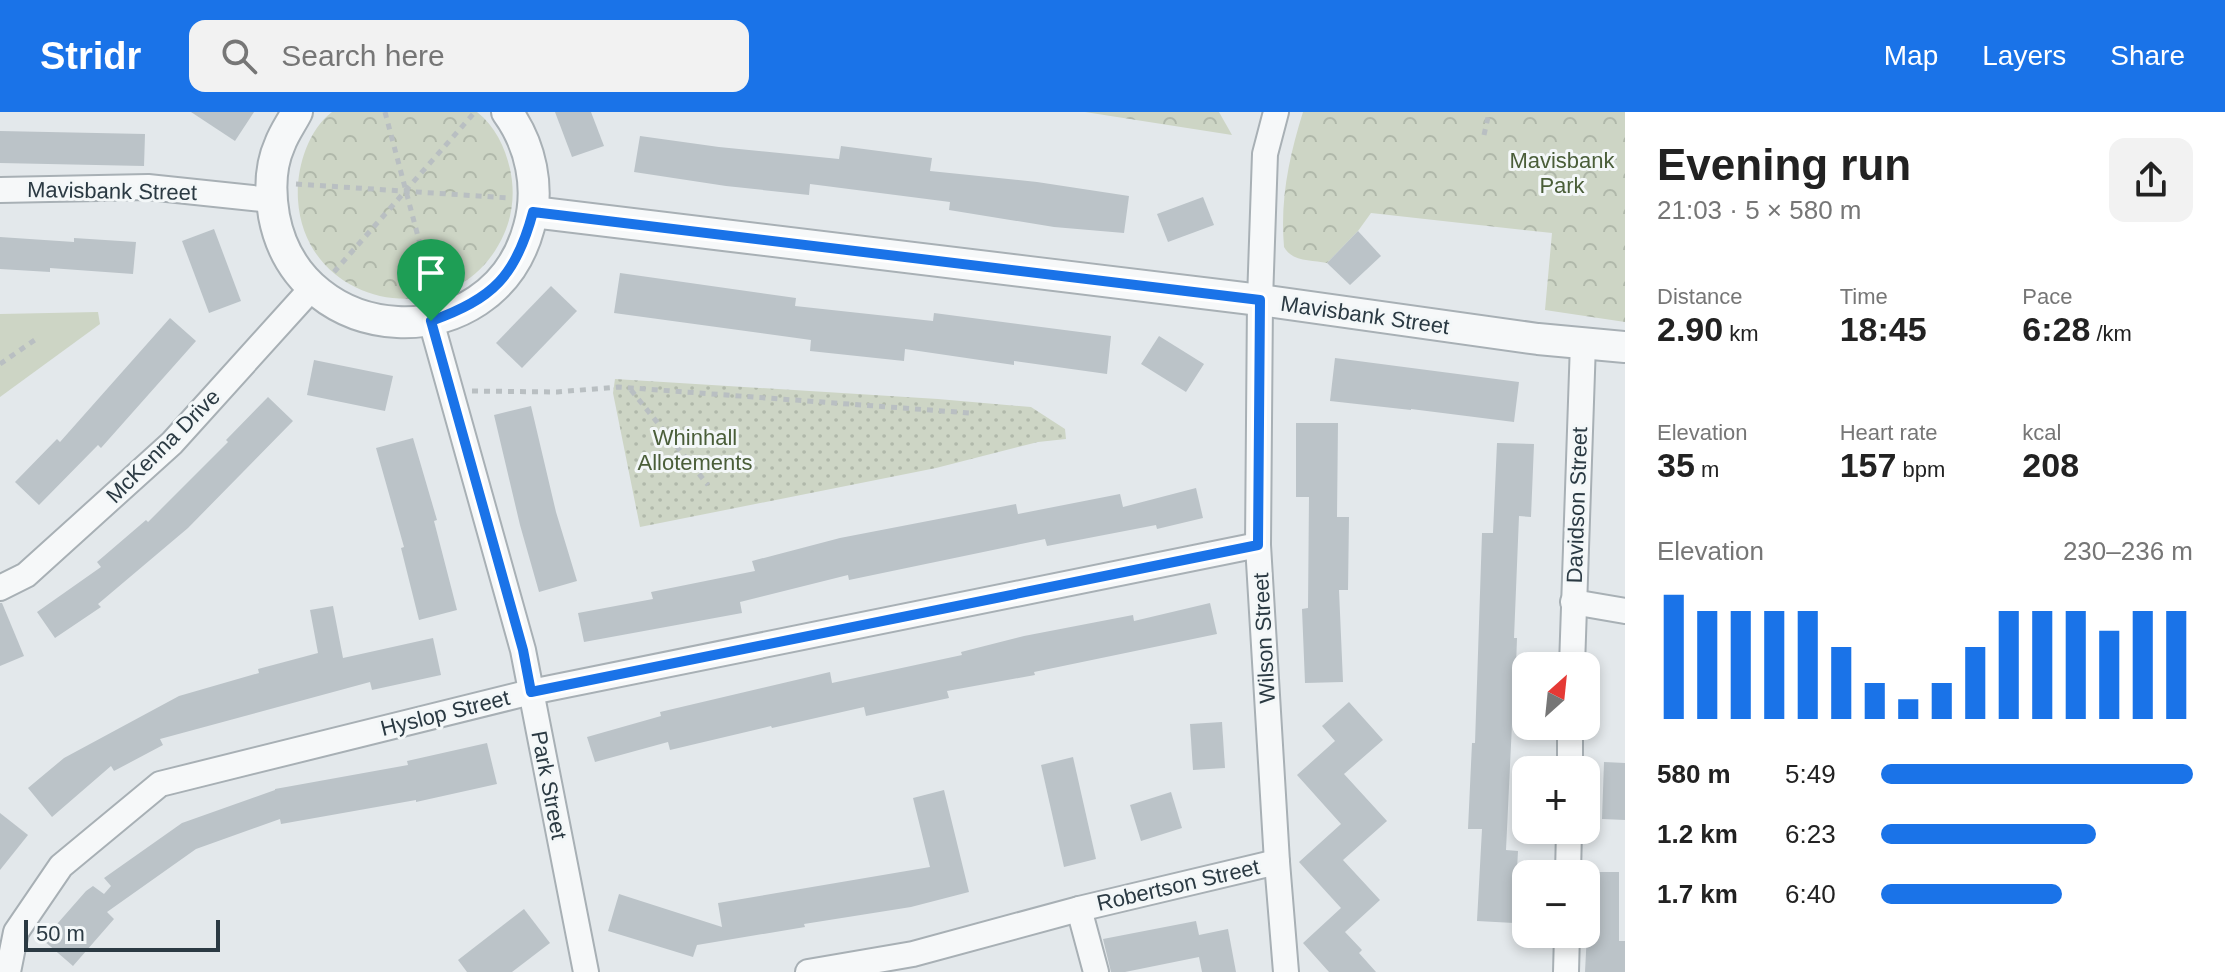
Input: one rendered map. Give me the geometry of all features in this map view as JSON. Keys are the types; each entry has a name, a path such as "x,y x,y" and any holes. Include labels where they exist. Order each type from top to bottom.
{"street":[{"path":"297,112 279,146 271,191 277,232 291,262 315,289 350,313 396,324 435,320 456,313 478,301 498,284 514,264 525,241 534,206 528,151 507,112"},
{"name":"Wilson Street","path":"1274,113 1265,154 1258,545 1286,972"},
{"name":"Mavisbank Street","path":"0,190 148,187 271,191"},
{"name":"Mavisbank Street","path":"534,206 1538,339 1625,347"},
{"name":"McKenna Drive","path":"0,588 26,575 172,443 315,289"},
{"name":"Park Street","path":"435,320 451,393 523,650 586,972"},
{"name":"Davidson Street","path":"1572,652 1583,343"},
{"name":"Hyslop Street","path":"8,972 16,932 61,866 160,784 531,692 1258,545"},
{"path":"1573,602 1625,611"},
{"name":"Robertson Street","path":"808,972 913,954 1079,909 1277,862"},
{"name":"Robertson Street","path":"1079,909 1096,972"},
{"path":"1566,972 1567,948"}],"path":[{"path":"385,112 428,276 435,320"},
{"path":"315,289 475,112"},
{"path":"1484,135 1488,112 1497,113"},
{"path":"271,191 406,191 534,206"},
{"path":"428,276 445,258 444,250"},
{"path":"0,364 39,337"},
{"path":"451,393 557,392 618,387 970,413"},
{"path":"631,389 708,485"}],"green space":[{"path":"332,112 477,112 483,118 494,130 505,153 513,194 504,234 483,267 454,288 421,298 387,297 354,287 327,267 307,238 298,188 301,164 310,140"},
{"path":"1085,112 1219,112 1232,135"},
{"name":"Mavisbank Park","path":"1303,112 1625,112 1625,322 1545,310 1552,233 1371,213 1327,263 1303,260 1292,255 1284,247 1285,195"},
{"path":"98,312 100,324 0,397 0,314"},
{"name":"Whinhall Allotements","path":"615,379 1031,407 1065,429 1066,439 1038,442 936,468 640,527 613,393"}],"building":[{"path":"191,112 254,112 235,141"},
{"path":"555,112 591,112 604,146 572,157"},
{"path":"0,131 145,134 144,166 0,163"},
{"path":"640,136 839,159 841,146 932,158 930,171 1037,182 1129,196 1124,233 1054,227 949,210 950,202 810,184 809,195 634,172"},
{"path":"1203,197 1214,225 1168,242 1157,214"},
{"path":"214,229 241,301 209,313 182,241"},
{"path":"1358,231 1381,256 1350,285 1327,263"},
{"path":"0,237 136,242 133,274 50,268 50,272 0,269"},
{"path":"620,273 796,298 795,306 933,321 934,313 1111,336 1107,374 1014,361 1014,365 905,349 904,361 810,351 811,340 614,313"},
{"path":"551,286 577,311 522,368 496,343"},
{"path":"170,318 196,341 101,448 98,445 39,505 15,482 57,439 60,442"},
{"path":"1159,336 1204,364 1186,392 1141,364"},
{"path":"1335,358 1519,382 1514,422 1330,401"},
{"path":"314,360 393,376 385,411 307,395"},
{"path":"268,397 293,421 188,528 98,604 101,607 55,638 37,612 101,567 97,562 146,520 148,522"},
{"path":"531,406 556,512 577,581 539,592 494,415"},
{"path":"1296,423 1338,423 1337,517 1349,517 1348,590 1339,590 1343,682 1305,683 1302,609 1308,608 1309,497 1296,497"},
{"path":"413,438 437,520 434,521 457,610 419,620 401,548 404,547 376,448"},
{"path":"1497,443 1534,444 1531,517 1519,516 1514,638 1517,638 1517,652 1512,652 1506,850 1518,851 1518,860 1512,860 1512,923 1477,921 1482,829 1468,829 1472,743 1475,743 1482,533 1493,533"},
{"path":"1196,488 1203,518 1157,529 1156,525 1047,546 1045,539 849,580 848,575 740,602 742,613 584,642 578,613 653,599 651,592 755,571 752,561 840,538 1016,504 1018,514 1120,494 1123,507"},
{"path":"0,603 24,656 0,666"},
{"path":"1210,603 1217,634 1034,672 1035,675 947,691 949,698 866,716 864,707 670,750 668,742 595,762 587,737 661,716 660,712 830,672 832,683 962,655 961,652 1024,636 1133,615 1134,621"},
{"path":"333,606 343,658 433,638 441,675 372,690 370,682 160,739 163,745 114,771 111,766 52,817 28,788 64,758 179,696 259,673 258,669 318,653 310,610"},
{"path":"1349,702 1383,740 1344,774 1387,821 1343,860 1380,900 1345,932 1362,950 1359,953 1376,972 1329,972 1303,943 1341,908 1299,862 1341,824 1297,775 1335,741 1322,726"},
{"path":"1222,722 1225,768 1193,770 1190,724"},
{"path":"487,743 497,784 416,802 281,824 280,819 196,849 107,912 114,919 73,966 43,940 86,891 93,886 104,894 111,886 104,878 182,823 275,789 408,765 407,761"},
{"path":"1073,757 1096,859 1064,867 1041,765"},
{"path":"1604,762 1625,763 1625,820 1602,819"},
{"path":"944,790 969,892 911,907 697,945 693,957 608,931 619,894 722,927 718,903 930,867 913,798"},
{"path":"1171,792 1182,828 1141,841 1130,805"},
{"path":"0,813 28,835 0,870"},
{"path":"1600,872 1619,872 1619,941 1625,941 1625,972 1585,972 1586,948 1600,948"},
{"path":"524,909 550,943 512,972 467,972 458,960"},
{"path":"1196,921 1199,935 1228,929 1236,972 1202,972 1199,957 1111,972 1103,939"}],"route":[{"path":"533,212 1260,300 1258,545 531,692 523,650 431,321 456,313 478,301 498,284 514,264 525,241 533,212"}]}
